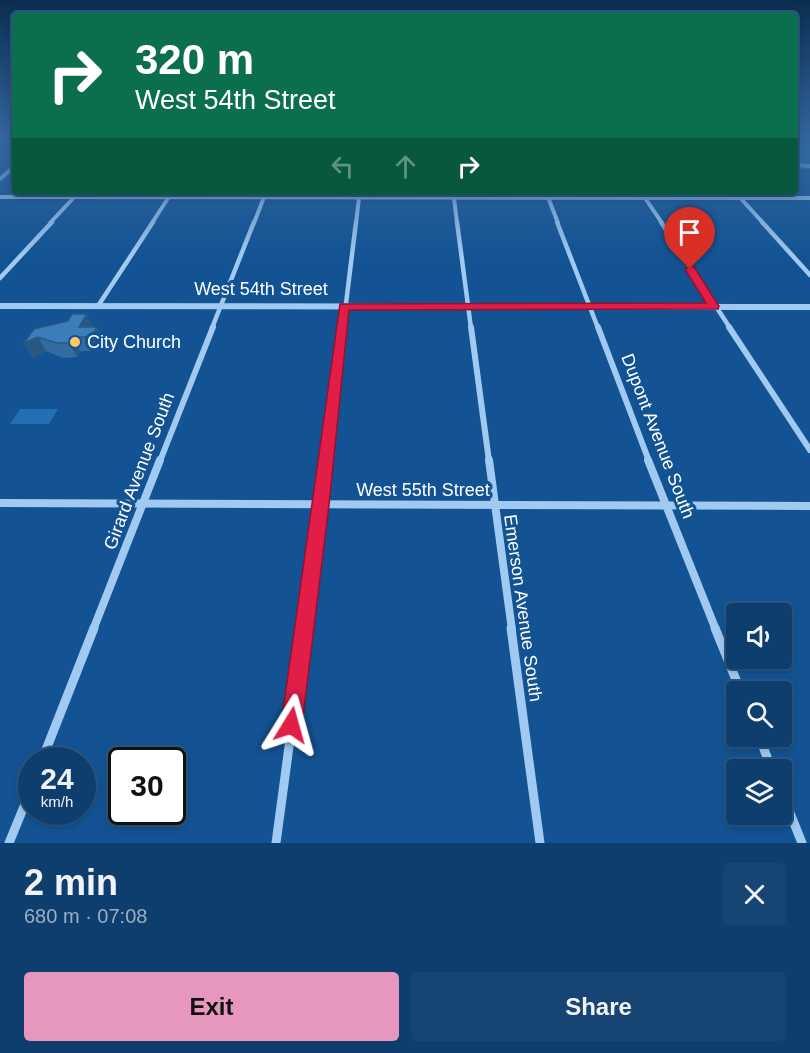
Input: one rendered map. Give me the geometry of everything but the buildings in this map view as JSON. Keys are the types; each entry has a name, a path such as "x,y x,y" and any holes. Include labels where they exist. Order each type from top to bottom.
{"street":[{"path":"98,306 170,195"},
{"path":"0,197 169,198 265,195 454,198 547,195 645,198 810,198"},
{"name":"Girard Avenue South","path":"47,747 145,505 220,306 265,195"},
{"name":"Dupont Avenue South","path":"547,195 666,506 737,681"},
{"path":"738,195 810,275"},
{"path":"0,278 74,197"},
{"path":"276,843 359,198"},
{"name":"Emerson Avenue South","path":"454,198 540,843"},
{"path":"645,198 810,450"},
{"name":"West 54th Street","path":"0,306 810,307"},
{"name":"West 55th Street","path":"0,503 810,506"},
{"path":"792,818 802,843"},
{"path":"9,843 18,821"}],"shaded area":[{"path":"20,409 58,409 49,424 10,424"}],"place":[{"name":"City Church","path":"75,342"}],"route":[{"path":"291,725 321,505 344,306 714,306 690,269"}]}
